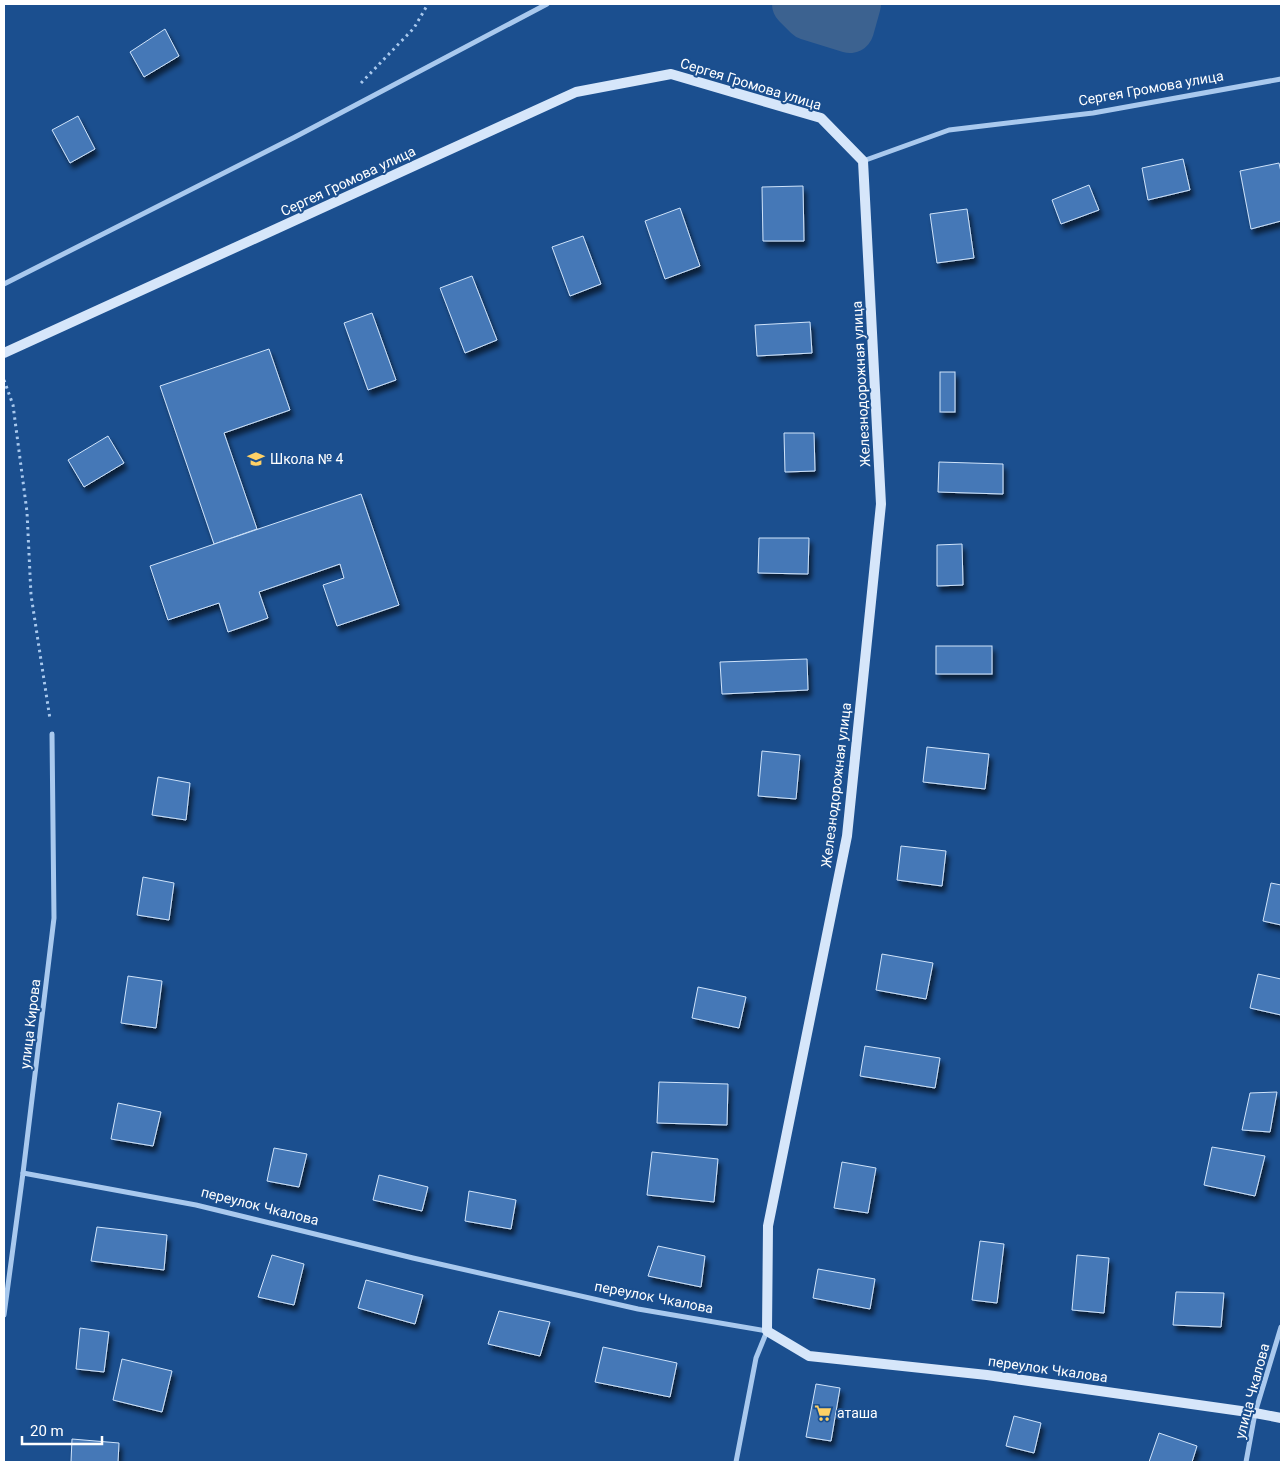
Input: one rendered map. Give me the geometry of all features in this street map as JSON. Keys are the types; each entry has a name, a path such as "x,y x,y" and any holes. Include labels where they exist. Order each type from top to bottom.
{"street":[{"path":"4,284 295,137 547,4"},
{"name":"Сергея Громова улица","path":"4,353 576,92 671,74 821,118 863,161 950,130 1093,112 1281,79"},
{"name":"Железнодорожная улица","path":"736,1462 756,1358 767,1331 768,1226 846,836 881,504 863,161"},
{"name":"улица Кирова","path":"4,1315 54,918 52,734"},
{"name":"переулок Чкалова","path":"23,1173 196,1205 413,1258 638,1309 767,1331 809,1356 987,1374 1281,1418"},
{"name":"улица Чкалова","path":"1246,1462 1255,1413 1281,1327"}],"path":[{"path":"356,87 414,28 428,4"},
{"path":"4,380 13,405 27,512 31,595 52,734"}],"building":[{"path":"165,29 179,56 144,77 130,52"},
{"path":"78,116 95,149 70,163 52,130"},
{"path":"1183,159 1190,190 1148,200 1142,168"},
{"path":"1279,163 1281,172 1281,221 1251,229 1240,171"},
{"path":"1089,185 1099,210 1061,224 1052,200"},
{"path":"803,186 804,241 763,241 762,187"},
{"path":"680,208 700,266 665,279 645,221"},
{"path":"967,209 974,258 937,263 930,214"},
{"path":"583,236 601,284 570,296 552,247"},
{"path":"472,276 497,340 465,353 440,288"},
{"path":"372,313 396,380 368,390 344,323"},
{"path":"810,322 812,353 757,356 755,325"},
{"path":"269,349 290,410 224,433 257,529 214,544 160,386"},
{"path":"940,372 955,372 955,412 940,412"},
{"path":"784,433 814,433 815,471 785,472"},
{"path":"108,436 124,463 84,487 68,460"},
{"path":"939,462 1003,464 1003,494 938,492"},
{"path":"361,494 399,605 337,626 323,585 344,578 340,564 259,592 268,618 228,632 219,603 168,620 150,566"},
{"path":"759,538 809,538 808,574 758,573"},
{"path":"962,544 963,585 937,586 937,545"},
{"path":"936,646 992,646 992,674 936,674"},
{"path":"807,659 808,690 722,694 720,662"},
{"path":"927,747 989,754 985,789 923,782"},
{"path":"762,751 800,755 796,799 758,796"},
{"path":"158,777 190,783 186,820 152,815"},
{"path":"901,846 946,851 942,886 897,880"},
{"path":"143,877 174,883 169,920 137,915"},
{"path":"1271,883 1281,885 1281,925 1263,921"},
{"path":"882,954 933,963 926,999 876,990"},
{"path":"1258,974 1281,979 1281,1015 1250,1008"},
{"path":"128,976 162,981 156,1028 121,1023"},
{"path":"698,987 746,997 739,1028 692,1018"},
{"path":"865,1046 940,1058 935,1088 860,1076"},
{"path":"659,1082 728,1084 727,1125 657,1123"},
{"path":"1277,1092 1270,1132 1242,1130 1250,1093"},
{"path":"118,1103 161,1112 153,1146 111,1139"},
{"path":"1212,1147 1265,1156 1255,1196 1204,1185"},
{"path":"274,1148 307,1154 299,1187 267,1181"},
{"path":"652,1152 718,1159 714,1202 647,1195"},
{"path":"842,1162 876,1168 868,1213 834,1208"},
{"path":"379,1175 428,1187 422,1211 373,1200"},
{"path":"469,1191 516,1200 511,1229 465,1221"},
{"path":"97,1227 167,1235 164,1270 91,1261"},
{"path":"980,1241 1004,1244 997,1303 972,1300"},
{"path":"658,1246 705,1256 701,1287 648,1276"},
{"path":"272,1255 304,1264 294,1305 258,1297"},
{"path":"1077,1255 1109,1258 1104,1313 1072,1310"},
{"path":"818,1269 875,1279 870,1309 813,1298"},
{"path":"366,1280 423,1295 415,1324 358,1308"},
{"path":"1176,1292 1224,1293 1221,1327 1173,1325"},
{"path":"499,1311 550,1322 540,1356 488,1344"},
{"path":"80,1328 109,1332 104,1372 76,1369"},
{"path":"603,1347 677,1363 670,1397 595,1382"},
{"path":"122,1359 172,1371 162,1412 113,1400"},
{"name":"аташа","path":"816,1384 840,1388 831,1441 806,1437"},
{"path":"1014,1416 1041,1423 1034,1453 1006,1446"},
{"path":"1159,1433 1197,1446 1192,1462 1149,1462"},
{"path":"72,1439 119,1443 118,1462 71,1462"}],"waterway":[{"path":"796,4 808,16 850,29 857,4"}],"place":[{"name":"Школа № 4","path":"256,459"},
{"name":"аташа","path":"823,1413"}]}
